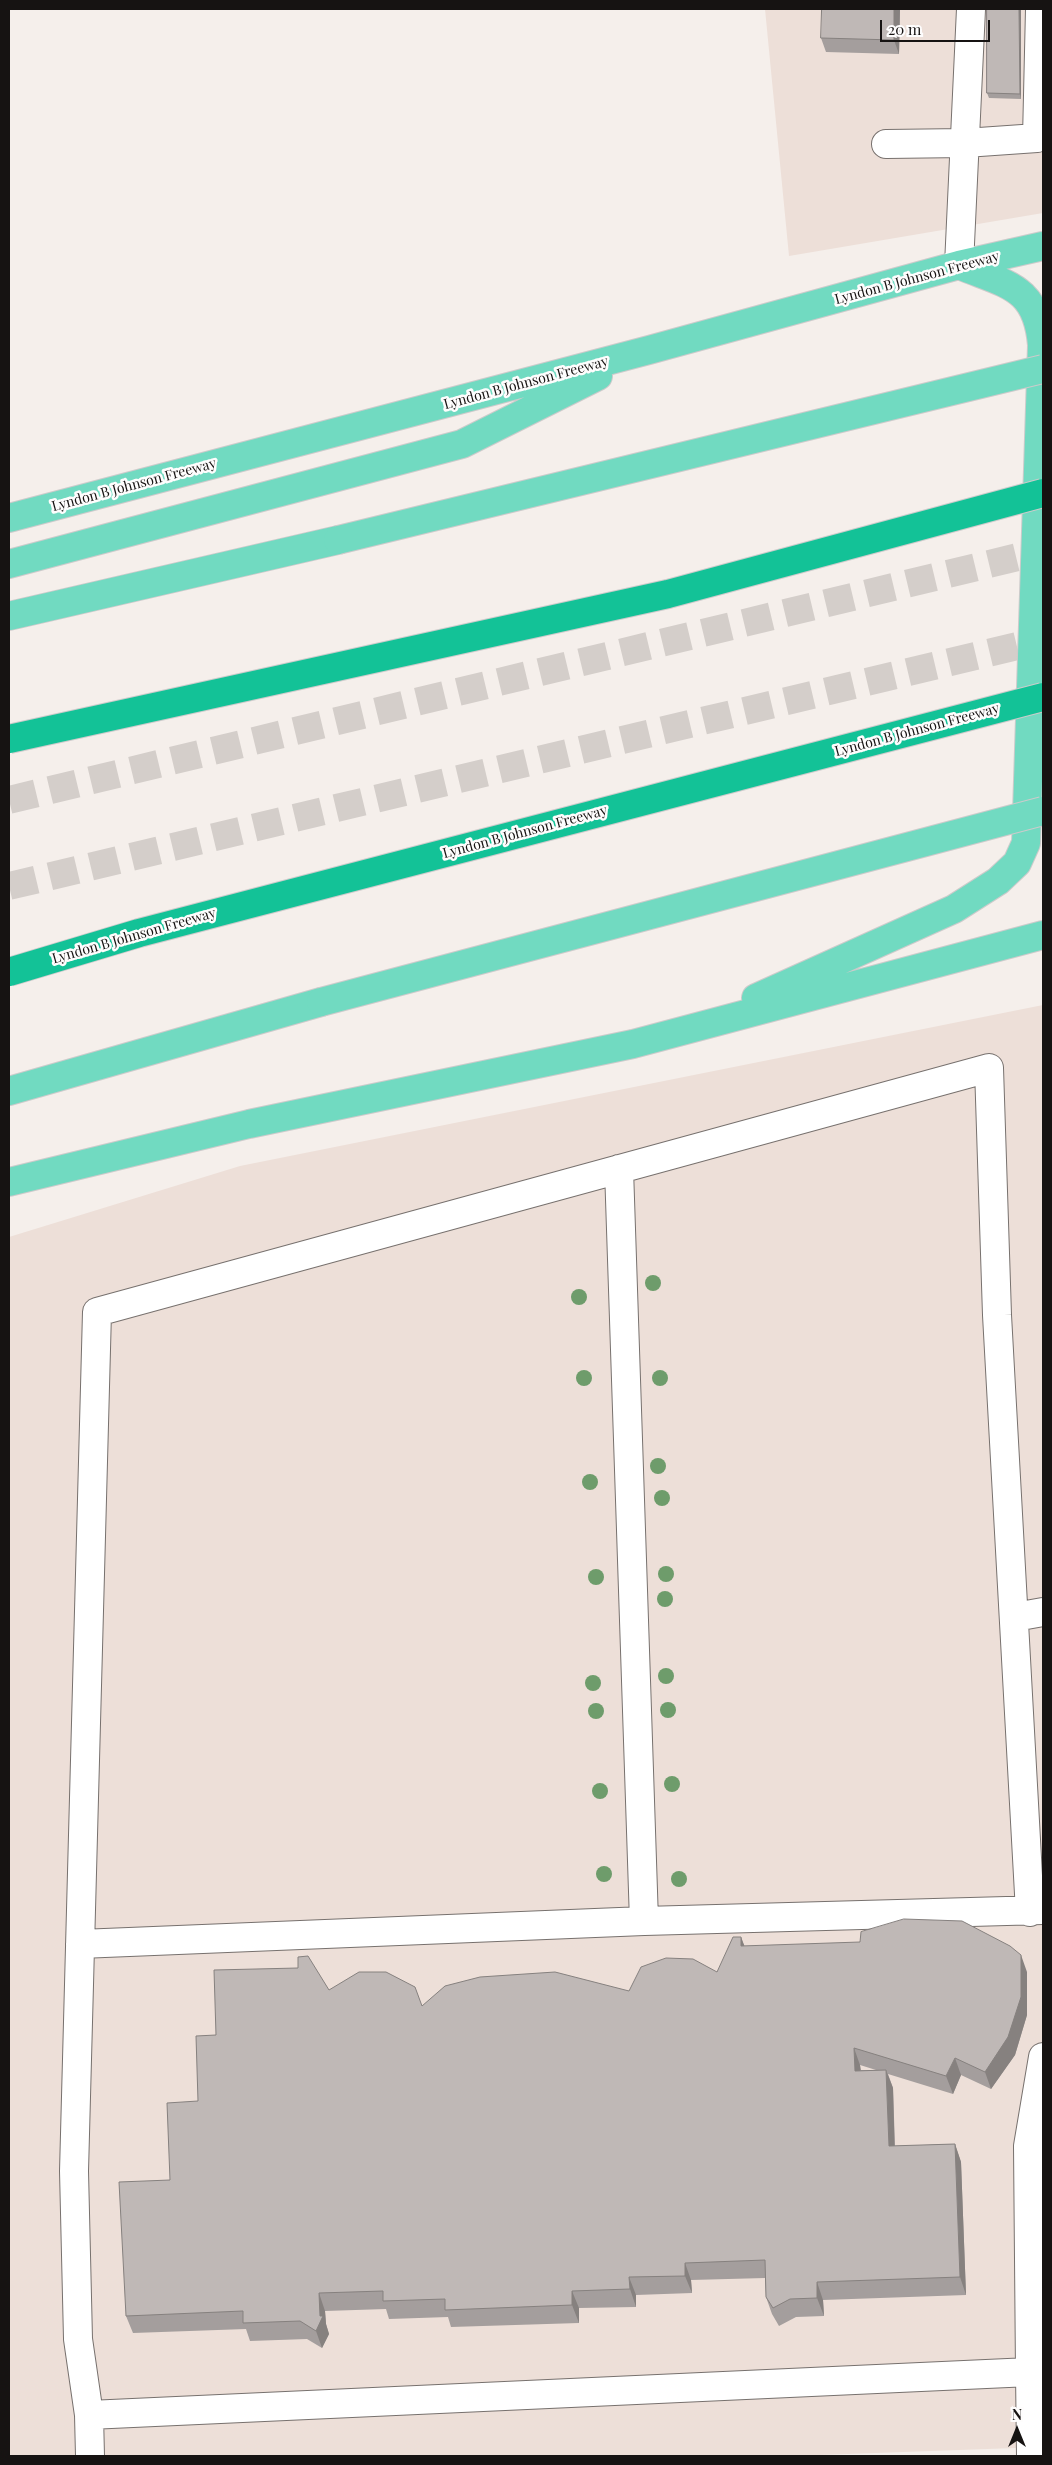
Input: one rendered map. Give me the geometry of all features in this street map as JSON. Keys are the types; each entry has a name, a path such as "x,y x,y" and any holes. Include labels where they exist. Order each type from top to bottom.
{"highway":[{"path":"9,739 668,594 1043,493"},
{"name":"Lyndon B Johnson Freeway","path":"9,972 139,933 1043,697"}],"main road":[{"name":"Lyndon B Johnson Freeway","path":"9,518 649,350 959,265 1043,246"},
{"path":"682,1031 954,909 998,881 1017,863 1026,844 1042,355 1040,324 1025,296 1014,288 959,265"},
{"path":"9,564 462,444 649,350"},
{"path":"9,616 338,540 1043,369"},
{"path":"9,1091 321,1002 1043,811"},
{"path":"9,1182 249,1124 634,1044 1043,935"}],"lane":[{"path":"959,265 971,9"},
{"path":"886,144 965,143 1037,138 1040,9"},
{"path":"80,1944 644,1921 1037,1911 1015,1617 997,1315 989,1068 97,1312 80,1944 74,2196 78,2339 89,2414 90,2456"},
{"path":"619,1169 644,1921"},
{"path":"1015,1617 1043,1612"},
{"path":"1031,2456 1028,2146 1043,2058"},
{"path":"89,2414 1030,2372"}],"shaded area":[{"path":"765,9 1043,9 1043,213 789,256"},
{"path":"1043,1005 1043,2447 792,2456 9,2456 9,1237 240,1166"}],"building":[{"path":"822,9 894,9 894,40 821,38"},
{"path":"987,9 1019,9 1020,94 987,93"},
{"path":"904,1919 962,1921 1010,1946 1021,1955 1021,1997 1008,2037 985,2072 955,2058 946,2076 854,2048 855,2071 886,2070 889,2146 955,2144 960,2277 817,2282 817,2298 790,2299 773,2308 766,2297 765,2260 685,2263 685,2276 629,2277 630,2289 572,2291 572,2305 445,2310 445,2299 383,2301 383,2291 319,2293 320,2316 323,2316 316,2331 300,2321 243,2323 243,2311 126,2316 119,2182 170,2180 167,2103 198,2101 196,2036 216,2035 214,1970 298,1968 298,1957 308,1956 329,1990 359,1972 386,1972 415,1987 422,2006 445,1986 480,1977 555,1972 629,1991 641,1967 666,1958 693,1959 717,1972 733,1937 741,1937 741,1946 860,1942 861,1932"}],"tunnel":[{"path":"9,800 1043,551"},
{"path":"9,886 1043,640"}]}
